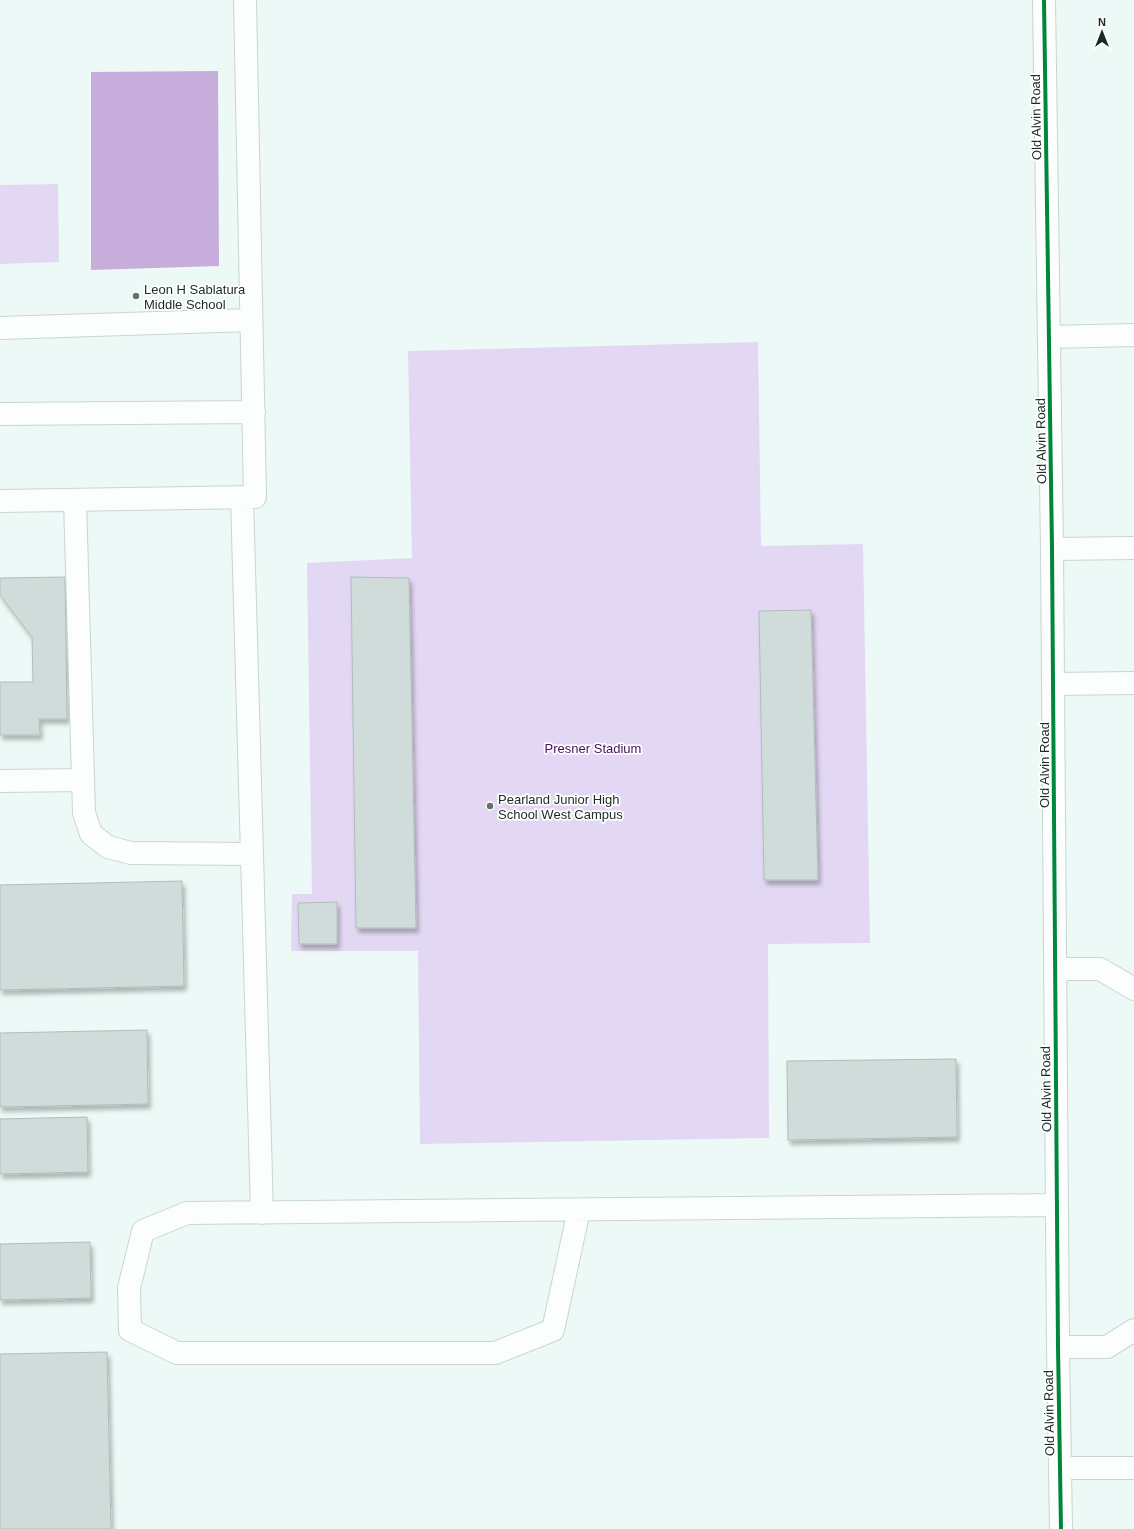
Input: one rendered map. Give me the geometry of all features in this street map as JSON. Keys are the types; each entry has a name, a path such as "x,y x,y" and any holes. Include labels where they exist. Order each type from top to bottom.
{"street":[{"path":"0,501 255,497 245,0"},
{"name":"Old Alvin Road","path":"1044,0 1054,684 1058,1347 1061,1529"},
{"path":"0,328 251,320"},
{"path":"1050,337 1134,335"},
{"path":"0,414 254,412"},
{"path":"242,497 262,1213"},
{"path":"75,500 84,813 91,834 108,847 131,853 252,854"},
{"path":"1052,549 1134,548"},
{"path":"1054,684 1134,684"},
{"path":"0,781 83,780"},
{"path":"1055,969 1100,969 1134,988"},
{"path":"579,1210 553,1330 495,1353 178,1353 130,1330 129,1288 142,1231 187,1213 1057,1205"},
{"path":"1058,1347 1107,1347 1134,1330"},
{"path":"1060,1468 1134,1468"}],"green space":[{"path":"58,184 59,262 0,264 0,185"},
{"name":"Presner Stadium","path":"758,342 761,546 863,544 870,943 768,944 769,1138 420,1144 418,951 291,951 292,894 312,894 307,563 412,558 408,351"}],"shaded area":[{"path":"218,71 219,266 91,270 91,72"}],"building":[{"path":"65,577 67,719 39,719 40,735 0,735 0,682 33,682 32,637 0,595 0,578"},
{"path":"351,577 409,578 416,928 356,928"},
{"path":"811,610 818,880 764,880 759,611"},
{"path":"182,881 184,986 0,990 0,885"},
{"path":"337,902 337,944 299,944 298,903"},
{"path":"147,1030 148,1104 0,1107 0,1033"},
{"path":"956,1059 957,1137 788,1140 787,1061"},
{"path":"87,1117 88,1172 0,1174 0,1119"},
{"path":"90,1242 91,1298 0,1300 0,1244"},
{"path":"107,1352 111,1529 0,1529 0,1354"}],"cycle path":[{"path":"1044,0 1052,549 1058,1347 1061,1529"}],"place":[{"name":"Leon H Sablatura Middle School","path":"136,296"},
{"name":"Pearland Junior High School West Campus","path":"490,806"}]}
